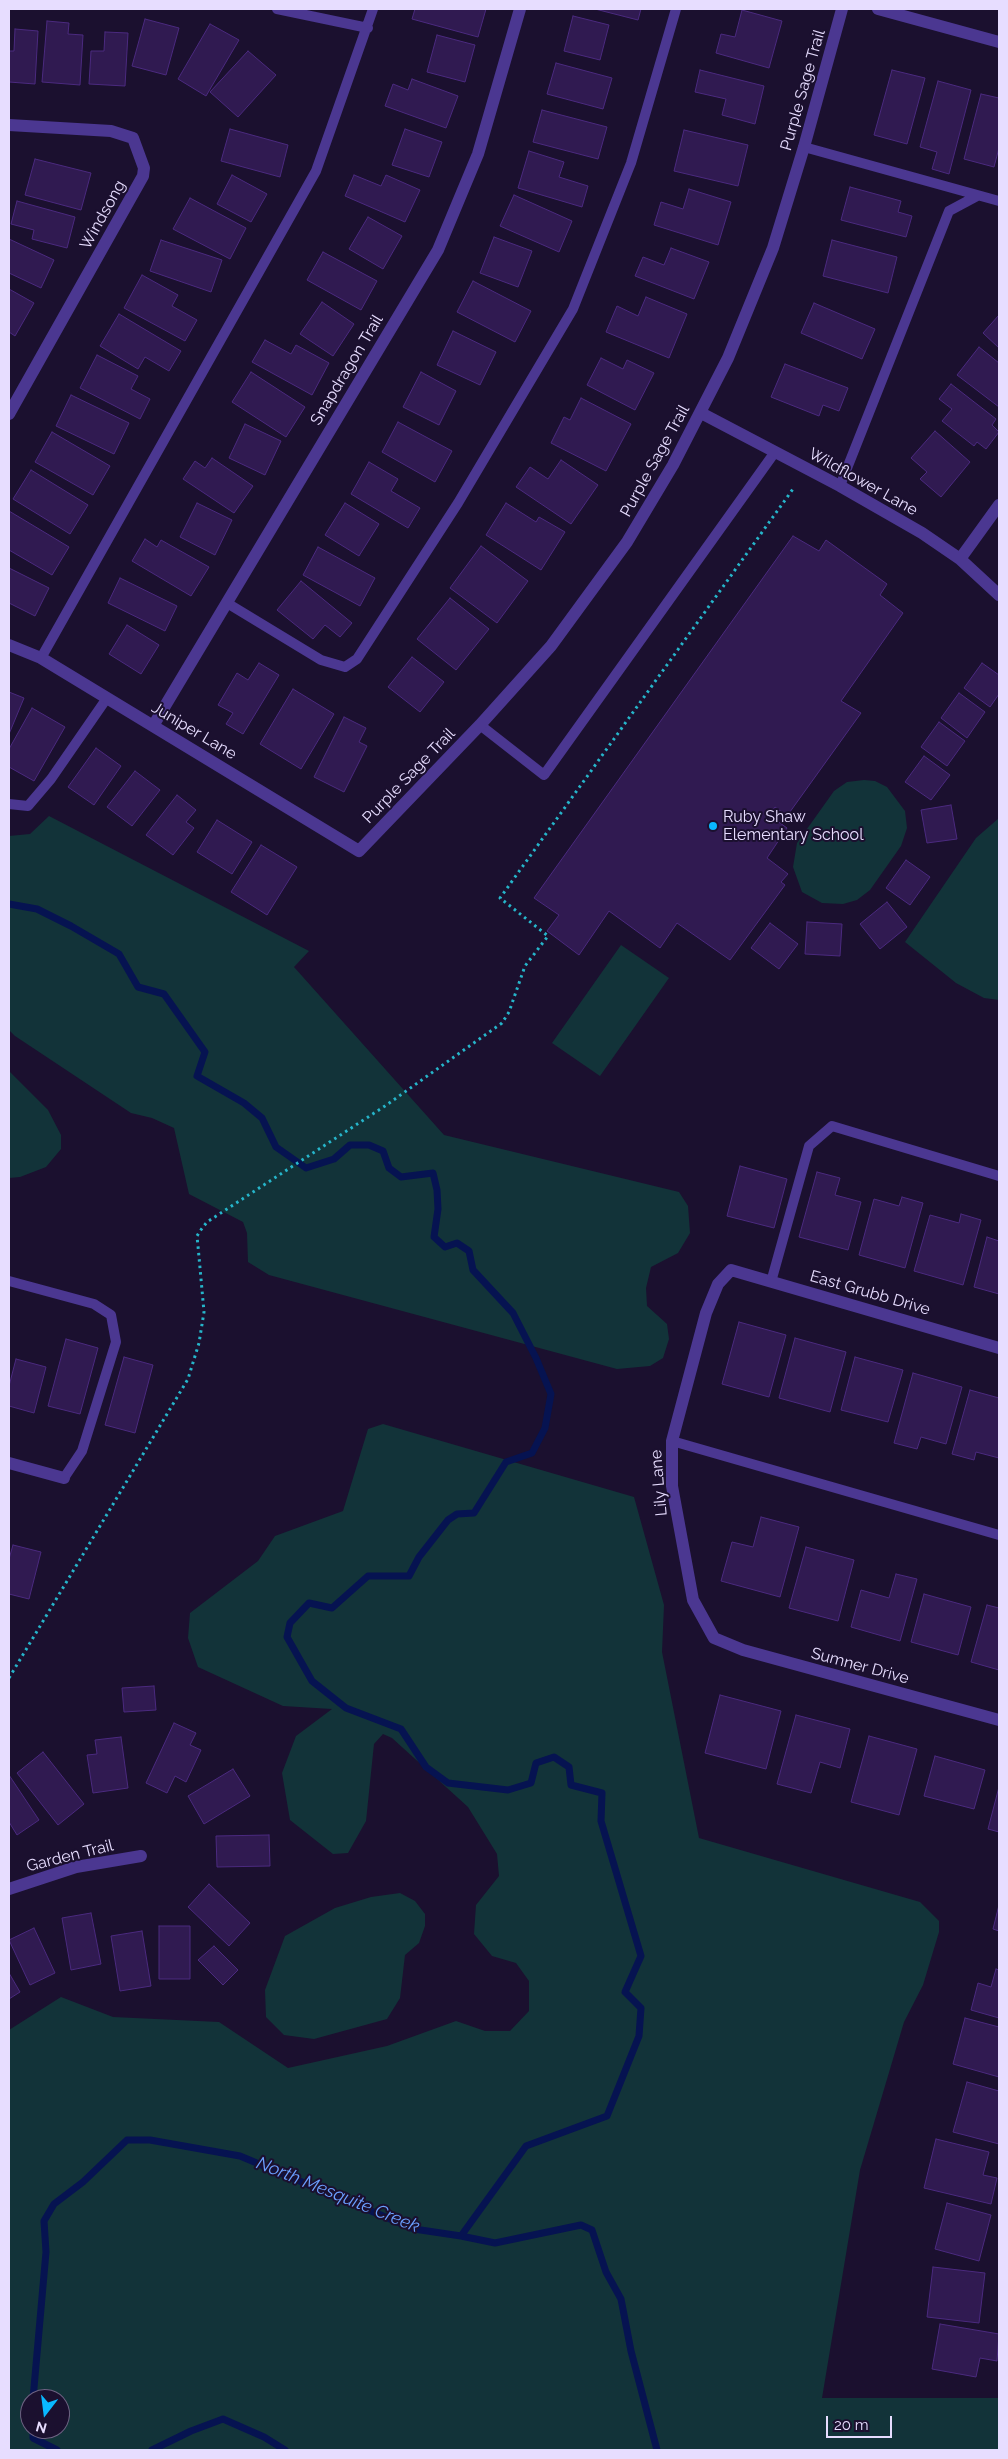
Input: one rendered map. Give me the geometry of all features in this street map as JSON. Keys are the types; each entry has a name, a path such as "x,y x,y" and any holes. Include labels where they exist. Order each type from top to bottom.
{"street":[{"name":"Snapdragon Trail","path":"154,726 438,250 478,154 520,9"},
{"name":"Purple Sage Trail","path":"359,851 480,725 550,646 627,542 673,465 701,413 731,350 760,282 779,229 804,147 842,9"},
{"path":"878,9 999,42"},
{"name":"Windsong","path":"9,125 111,130 134,138 144,168 143,176 9,414"},
{"name":"Wildflower Lane","path":"701,413 840,486 922,533 960,559 999,595"},
{"path":"960,559 999,505"},
{"name":"Juniper Lane","path":"9,645 41,658 359,851"},
{"name":"East Grubb Drive","path":"731,1270 999,1348"},
{"name":"Lily Lane","path":"714,1638 693,1600 672,1486 672,1440 706,1313 718,1284 731,1270"},
{"path":"9,1463 64,1478"},
{"name":"Sumner Drive","path":"714,1638 743,1650 999,1720"},
{"name":"Garden Trail","path":"9,1889 76,1868 141,1856"}],"lane":[{"path":"277,9 368,28"},
{"path":"41,658 316,171 368,28 373,9"},
{"path":"227,602 321,660 345,667 357,659 458,503 573,310 631,163 676,9"},
{"path":"804,147 999,201"},
{"path":"840,486 950,211 978,196"},
{"path":"480,725 544,774 775,452"},
{"path":"9,804 28,806 51,779 107,698"},
{"path":"771,1282 808,1146 832,1126 999,1176"},
{"path":"9,1281 94,1304 111,1315 116,1342 82,1451 64,1478"},
{"path":"672,1440 999,1536"}],"path":[{"path":"9,1678 188,1379 200,1343 204,1312 197,1236 207,1222 385,1106 491,1032 509,1012 526,966 548,936 500,898 793,489"}],"green space":[{"path":"875,781 887,787 905,811 907,828 901,846 870,890 857,900 843,904 822,903 802,892 793,867 797,843 834,791 847,782"},
{"path":"49,816 309,951 294,967 444,1135 679,1192 688,1206 690,1233 678,1253 651,1267 646,1288 647,1306 667,1324 669,1339 663,1358 650,1366 617,1369 269,1275 248,1262 247,1233 243,1222 189,1194 174,1128 152,1118 131,1113 15,1036 9,1030 9,836 30,834"},
{"path":"999,818 999,1000 984,998 956,983 905,942 976,838"},
{"path":"621,945 669,978 600,1076 552,1043"},
{"path":"9,1071 48,1110 61,1135 61,1149 46,1167 20,1177 9,1178"},
{"path":"383,1424 634,1497 664,1605 662,1652 699,1838 920,1902 939,1921 939,1932 923,1985 904,2022 860,2170 822,2398 999,2398 999,2450 9,2450 9,2030 61,1997 113,2017 219,2022 288,2068 387,2046 456,2021 485,2031 510,2031 529,2011 529,1981 516,1963 492,1956 474,1934 476,1905 499,1876 497,1854 468,1807 392,1738 383,1734 374,1744 366,1821 348,1853 333,1854 290,1820 282,1773 296,1736 332,1709 283,1706 198,1667 188,1638 190,1613 258,1561 275,1536 343,1511 368,1429"},
{"path":"400,1893 415,1901 425,1914 425,1926 419,1943 405,1955 400,1998 387,2019 314,2039 284,2035 266,2017 265,1990 285,1936 335,1908 371,1897"}],"building":[{"path":"415,9 486,9 478,37 412,19"},
{"path":"595,9 641,9 638,20"},
{"path":"742,10 782,21 769,68 716,53 721,34 735,37"},
{"path":"573,16 609,25 600,60 564,51"},
{"path":"145,19 179,28 166,75 132,66"},
{"path":"47,21 69,23 68,34 83,35 80,85 42,82"},
{"path":"210,24 239,40 206,96 178,79"},
{"path":"15,29 38,31 35,84 9,82 9,51 14,51"},
{"path":"105,32 128,33 125,86 89,84 91,51 104,51"},
{"path":"437,35 475,45 465,82 427,72"},
{"path":"248,51 276,75 238,117 210,92"},
{"path":"556,63 612,78 603,109 547,94"},
{"path":"700,70 764,86 755,124 722,115 726,99 695,92"},
{"path":"892,70 925,78 907,144 874,135"},
{"path":"412,79 458,96 446,128 385,106 393,84 408,90"},
{"path":"938,81 971,90 949,174 932,169 937,152 920,147"},
{"path":"981,94 999,98 999,148 994,167 964,159"},
{"path":"542,110 607,127 598,159 533,142"},
{"path":"230,129 288,145 280,177 221,161"},
{"path":"405,129 442,142 429,177 392,165"},
{"path":"684,130 748,145 738,186 674,171"},
{"path":"529,151 564,162 559,177 588,186 582,207 518,188"},
{"path":"35,159 91,173 81,210 25,195"},
{"path":"232,175 267,194 251,222 217,204"},
{"path":"354,175 381,186 386,175 420,190 405,222 345,196"},
{"path":"850,187 901,201 898,212 912,216 906,237 841,220"},
{"path":"689,189 731,202 718,245 654,225 661,202 683,209"},
{"path":"514,195 572,221 559,252 500,226"},
{"path":"190,198 246,228 230,259 173,229"},
{"path":"17,201 75,217 67,248 32,239 34,230 11,224"},
{"path":"368,217 402,236 383,269 349,249"},
{"path":"494,237 532,251 518,287 480,273"},
{"path":"9,239 54,260 41,288 9,273"},
{"path":"161,240 222,260 211,292 150,271"},
{"path":"832,240 897,257 888,293 823,276"},
{"path":"671,248 709,262 694,299 635,276 643,257 664,265"},
{"path":"323,252 377,281 361,310 307,280"},
{"path":"142,275 178,295 172,306 197,320 185,341 124,308"},
{"path":"473,281 531,311 515,342 457,312"},
{"path":"9,289 34,303 15,336 9,332"},
{"path":"646,297 687,314 669,358 606,332 617,306 638,316"},
{"path":"322,302 354,324 333,356 300,334"},
{"path":"814,303 875,329 862,359 801,333"},
{"path":"119,314 181,351 169,371 145,357 138,369 100,346"},
{"path":"999,315 999,348 983,333"},
{"path":"453,331 496,352 480,385 437,365"},
{"path":"265,340 291,354 296,345 329,363 312,395 252,362"},
{"path":"979,347 999,363 999,407 957,375"},
{"path":"97,355 138,376 131,389 150,399 140,419 80,388"},
{"path":"601,358 623,369 627,360 654,373 635,410 587,385"},
{"path":"785,364 848,388 839,411 823,405 819,416 771,397"},
{"path":"251,372 305,407 286,437 232,402"},
{"path":"421,372 456,391 439,425 403,407"},
{"path":"951,384 996,419 992,425 999,432 986,449 977,442 974,446 942,421 952,409 939,399"},
{"path":"71,395 129,423 114,454 56,426"},
{"path":"581,398 631,424 606,471 551,443 564,417 570,420"},
{"path":"398,422 452,451 435,482 382,452"},
{"path":"245,424 281,441 265,475 229,458"},
{"path":"935,431 970,462 941,497 920,479 927,472 911,458"},
{"path":"52,432 110,466 93,495 35,462"},
{"path":"212,458 253,486 234,513 183,479 195,461 205,468"},
{"path":"561,460 598,485 571,524 516,487 530,467 548,479"},
{"path":"369,462 398,479 391,491 420,508 408,528 351,494"},
{"path":"31,470 88,505 70,534 13,499"},
{"path":"197,503 232,520 215,555 180,537"},
{"path":"345,503 379,524 359,556 325,535"},
{"path":"506,503 536,522 539,517 565,532 541,570 486,535"},
{"path":"9,511 69,547 52,575 9,550"},
{"path":"793,536 819,551 826,540 887,584 880,595 903,613 841,701 861,713 787,816 775,807 769,815 787,828 767,858 788,874 781,882 785,885 730,960 677,923 660,948 609,911 579,955 547,931 559,915 534,898"},
{"path":"145,539 157,547 161,540 209,567 191,596 132,561"},
{"path":"481,546 528,581 497,623 450,588"},
{"path":"318,547 375,578 360,606 303,575"},
{"path":"9,568 49,588 35,616 9,603"},
{"path":"120,578 177,606 165,631 108,603"},
{"path":"301,581 352,623 340,637 325,625 313,639 277,610"},
{"path":"450,598 489,629 456,670 417,639"},
{"path":"127,625 159,645 141,674 109,654"},
{"path":"412,657 444,682 420,712 388,687"},
{"path":"259,663 279,675 243,734 226,724 233,713 218,705 237,673 248,680"},
{"path":"982,663 999,675 999,694 990,707 964,688"},
{"path":"293,689 334,714 301,769 260,744"},
{"path":"9,692 24,698 9,734"},
{"path":"959,693 985,712 967,738 941,718"},
{"path":"32,708 65,727 34,781 9,767 9,749"},
{"path":"344,717 366,728 359,742 367,746 344,792 314,777"},
{"path":"939,722 965,741 947,766 921,747"},
{"path":"96,748 121,766 94,805 68,787"},
{"path":"924,756 950,775 931,800 905,782"},
{"path":"135,771 160,790 132,826 107,807"},
{"path":"177,795 196,810 186,822 194,828 173,855 146,835"},
{"path":"951,805 957,839 927,843 921,810"},
{"path":"217,820 252,842 232,874 197,852"},
{"path":"261,845 297,867 267,915 231,892"},
{"path":"906,860 930,877 910,905 886,888"},
{"path":"887,902 907,927 880,949 860,924"},
{"path":"807,922 842,924 840,956 805,954"},
{"path":"770,923 798,944 779,969 751,948"},
{"path":"740,1166 787,1179 774,1228 727,1216"},
{"path":"817,1172 840,1178 835,1195 861,1202 848,1250 799,1237"},
{"path":"902,1197 923,1203 905,1268 859,1255 874,1199 899,1206"},
{"path":"961,1214 981,1220 963,1285 914,1271 930,1215 959,1223"},
{"path":"987,1237 999,1241 999,1294 974,1287"},
{"path":"739,1322 786,1335 769,1397 722,1384"},
{"path":"795,1338 846,1352 830,1412 779,1398"},
{"path":"66,1339 98,1348 80,1414 48,1406"},
{"path":"124,1357 153,1365 135,1433 105,1425"},
{"path":"855,1357 903,1370 888,1422 841,1410"},
{"path":"16,1359 46,1367 34,1413 9,1406 9,1386"},
{"path":"913,1373 962,1387 946,1444 921,1437 917,1449 894,1443"},
{"path":"970,1390 999,1398 999,1458 976,1452 974,1460 952,1454"},
{"path":"761,1517 799,1527 780,1597 721,1581 732,1542 753,1547"},
{"path":"13,1545 41,1552 29,1599 9,1594 9,1559"},
{"path":"806,1547 854,1560 838,1621 789,1608"},
{"path":"896,1574 917,1579 900,1641 851,1627 861,1590 889,1598"},
{"path":"924,1594 971,1607 958,1655 911,1642"},
{"path":"987,1605 999,1608 999,1670 971,1662"},
{"path":"154,1686 156,1710 124,1712 122,1688"},
{"path":"720,1695 781,1711 766,1769 705,1753"},
{"path":"796,1715 850,1729 840,1768 820,1762 811,1793 777,1784"},
{"path":"174,1723 196,1733 190,1745 201,1750 186,1782 175,1776 167,1793 146,1783"},
{"path":"869,1736 917,1749 899,1815 851,1802"},
{"path":"121,1737 128,1788 93,1793 87,1755 97,1754 95,1740"},
{"path":"43,1752 84,1804 58,1825 17,1773"},
{"path":"935,1756 985,1770 974,1809 924,1796"},
{"path":"233,1769 250,1796 204,1824 188,1796"},
{"path":"9,1775 39,1820 17,1835 9,1822"},
{"path":"999,1787 999,1832 988,1829"},
{"path":"269,1835 270,1866 217,1867 216,1836"},
{"path":"209,1884 250,1923 229,1946 188,1907"},
{"path":"999,1905 999,1931 993,1929"},
{"path":"91,1913 101,1964 71,1970 62,1918"},
{"path":"159,1926 190,1926 190,1979 159,1979"},
{"path":"34,1928 55,1973 30,1985 9,1940"},
{"path":"142,1931 151,1986 120,1991 111,1936"},
{"path":"214,1946 238,1970 223,1985 198,1960"},
{"path":"996,1969 999,1970 999,2018 971,2010 978,1983 991,1987"},
{"path":"9,1973 20,1992 9,1999"},
{"path":"965,2018 999,2027 999,2077 953,2064"},
{"path":"967,2082 999,2091 999,2144 953,2132"},
{"path":"936,2139 989,2152 983,2175 997,2178 991,2204 924,2188"},
{"path":"947,2203 991,2215 979,2261 935,2249"},
{"path":"933,2267 985,2273 979,2323 927,2317"},
{"path":"940,2324 999,2334 997,2361 980,2358 976,2377 932,2369"}],"waterway":[{"name":"North Mesquite Creek","path":"9,904 37,909 119,954 138,987 164,994 205,1052 197,1076 244,1103 262,1118 276,1147 306,1168 334,1159 350,1145 369,1145 383,1151 389,1168 401,1177 433,1173 437,1190 438,1209 434,1237 445,1247 457,1243 469,1251 473,1270 513,1313 536,1358 551,1394 545,1428 532,1453 506,1462 474,1513 457,1514 448,1520 419,1557 409,1576 368,1576 332,1608 309,1603 290,1623 287,1637 312,1681 346,1708 401,1729 426,1767 448,1783 508,1790 531,1783 536,1763 554,1757 569,1767 571,1785 602,1793 601,1821 641,1956 625,1992 641,2008 639,2036 607,2116 526,2146 461,2236 414,2229 240,2156 150,2140 127,2140 83,2182 54,2204 44,2221 46,2252 34,2389"},
{"path":"461,2236 495,2243 581,2225 592,2230 606,2272 621,2299 631,2351 657,2450"},
{"name":"North Mesquite Creek","path":"152,2450 191,2431 223,2419 264,2437 285,2450"},
{"name":"North Mesquite Creek","path":"35,2439 57,2450"}],"place":[{"name":"Ruby Shaw Elementary School","path":"713,826"}]}
